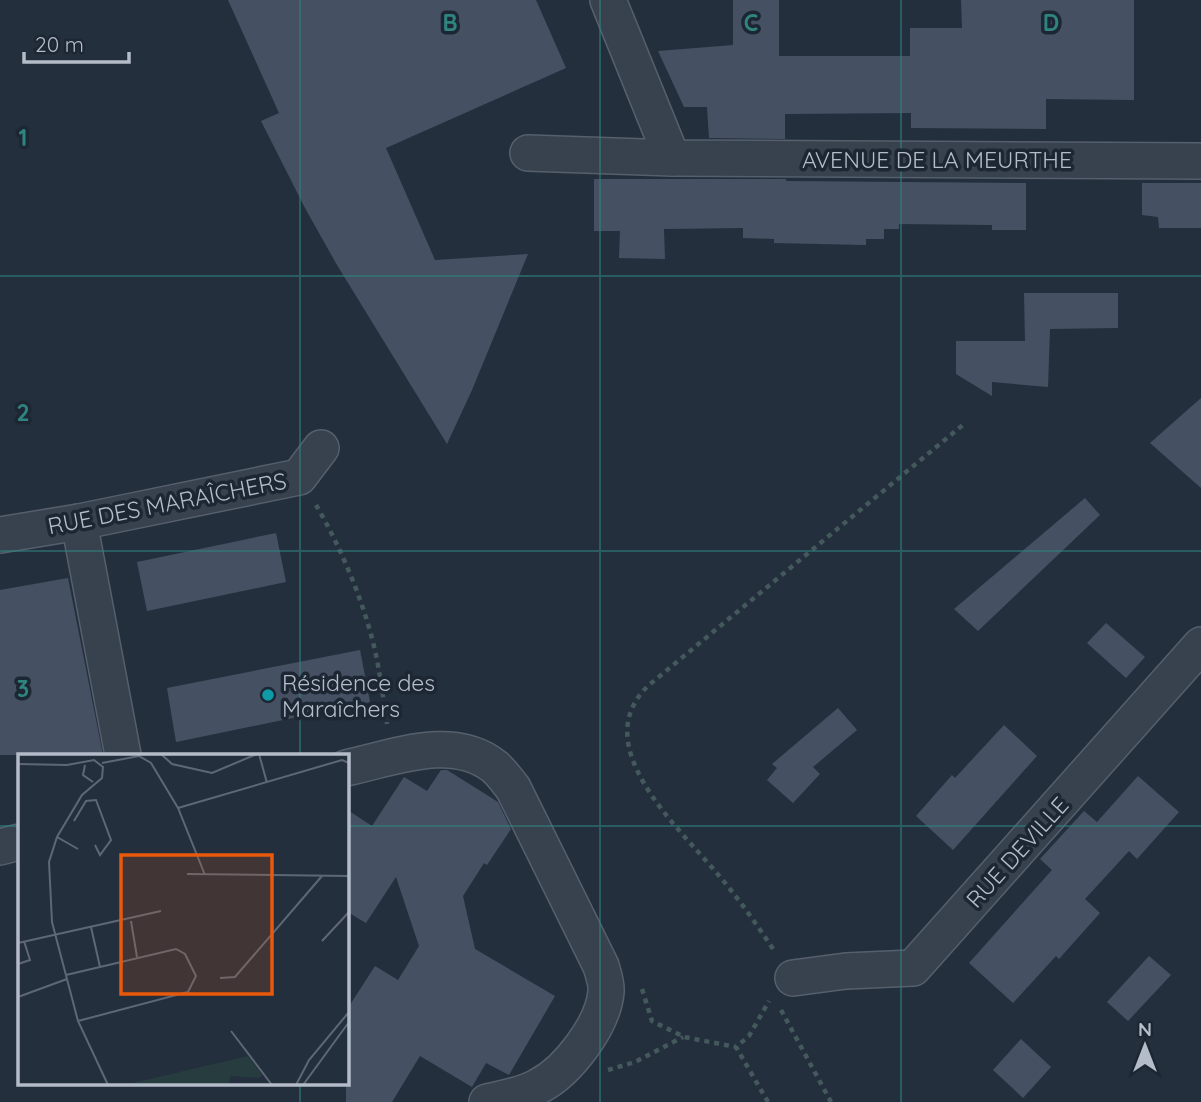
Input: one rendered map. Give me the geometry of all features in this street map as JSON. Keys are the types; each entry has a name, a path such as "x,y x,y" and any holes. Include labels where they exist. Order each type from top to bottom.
{"street":[{"path":"608,0 672,158"},
{"name":"AVENUE DE LA MEURTHE","path":"528,153 672,158 1201,161"},
{"name":"RUE DES MARAÎCHERS","path":"0,535 79,522 299,477 321,448"},
{"path":"79,522 123,754"},
{"name":"RUE DEVILLE","path":"783,987 846,971 912,968 1201,645"},
{"path":"348,768 440,749 460,751 495,767 513,788 601,965 607,991 598,1017 580,1049 565,1068 539,1087 488,1102"},
{"path":"0,847 18,842"}],"path":[{"path":"831,1102 762,933 718,874 650,794 634,766 628,742 629,714 636,697 649,685 964,424"},
{"path":"299,477 326,522 357,592 377,657 392,759"},
{"path":"736,1047 749,1036 763,1008 783,987"},
{"path":"652,1021 684,1037 736,1047 768,1102"},
{"path":"565,1068 609,1070 635,1062 684,1037"}],"building":[{"path":"228,0 536,0 566,68 386,148 435,260 528,254 447,444 337,265 261,121 279,113"},
{"path":"733,0 779,0 779,56 910,56 910,28 962,28 961,0 1134,0 1134,100 1046,99 1046,129 911,128 911,113 785,114 785,139 709,138 707,107 684,107 658,51 733,45"},
{"path":"594,179 1026,183 1026,230 992,230 992,225 899,224 899,229 884,229 884,239 866,239 866,245 774,243 774,239 743,238 743,228 664,229 665,259 619,258 620,231 594,231"},
{"path":"1142,183 1201,183 1201,228 1159,228 1158,217 1142,215"},
{"path":"1024,293 1118,293 1118,328 1050,329 1048,387 992,382 992,396 956,374 956,341 1025,341"},
{"path":"1201,398 1201,488 1150,443"},
{"path":"1085,498 1100,515 978,631 954,609"},
{"path":"276,533 286,582 147,611 137,562"},
{"path":"68,578 103,754 0,755 0,590"},
{"path":"1106,623 1145,657 1126,678 1087,643"},
{"name":"Résidence des Maraîchers","path":"360,650 370,702 176,742 167,688"},
{"path":"838,708 857,730 813,767 820,774 793,803 767,780 777,768 772,764"},
{"path":"1004,725 1037,756 953,850 916,816 952,775 955,778"},
{"path":"441,770 447,770 498,802 511,829 487,865 484,863 463,896 475,949 555,996 509,1075 486,1063 472,1087 420,1056 392,1102 346,1102 348,1008 375,966 398,980 419,946 396,877 366,923 348,912 348,810 372,826 404,777 427,791"},
{"path":"1138,776 1179,812 1137,859 1129,851 1085,899 1100,913 1059,959 1056,956 1013,1003 969,963 1052,870 1040,859 1084,811 1097,822"},
{"path":"1149,956 1171,975 1128,1021 1107,1002"},
{"path":"1021,1039 1051,1067 1023,1098 993,1070"}],"place":[{"name":"Résidence des Maraîchers","path":"268,695"}]}
